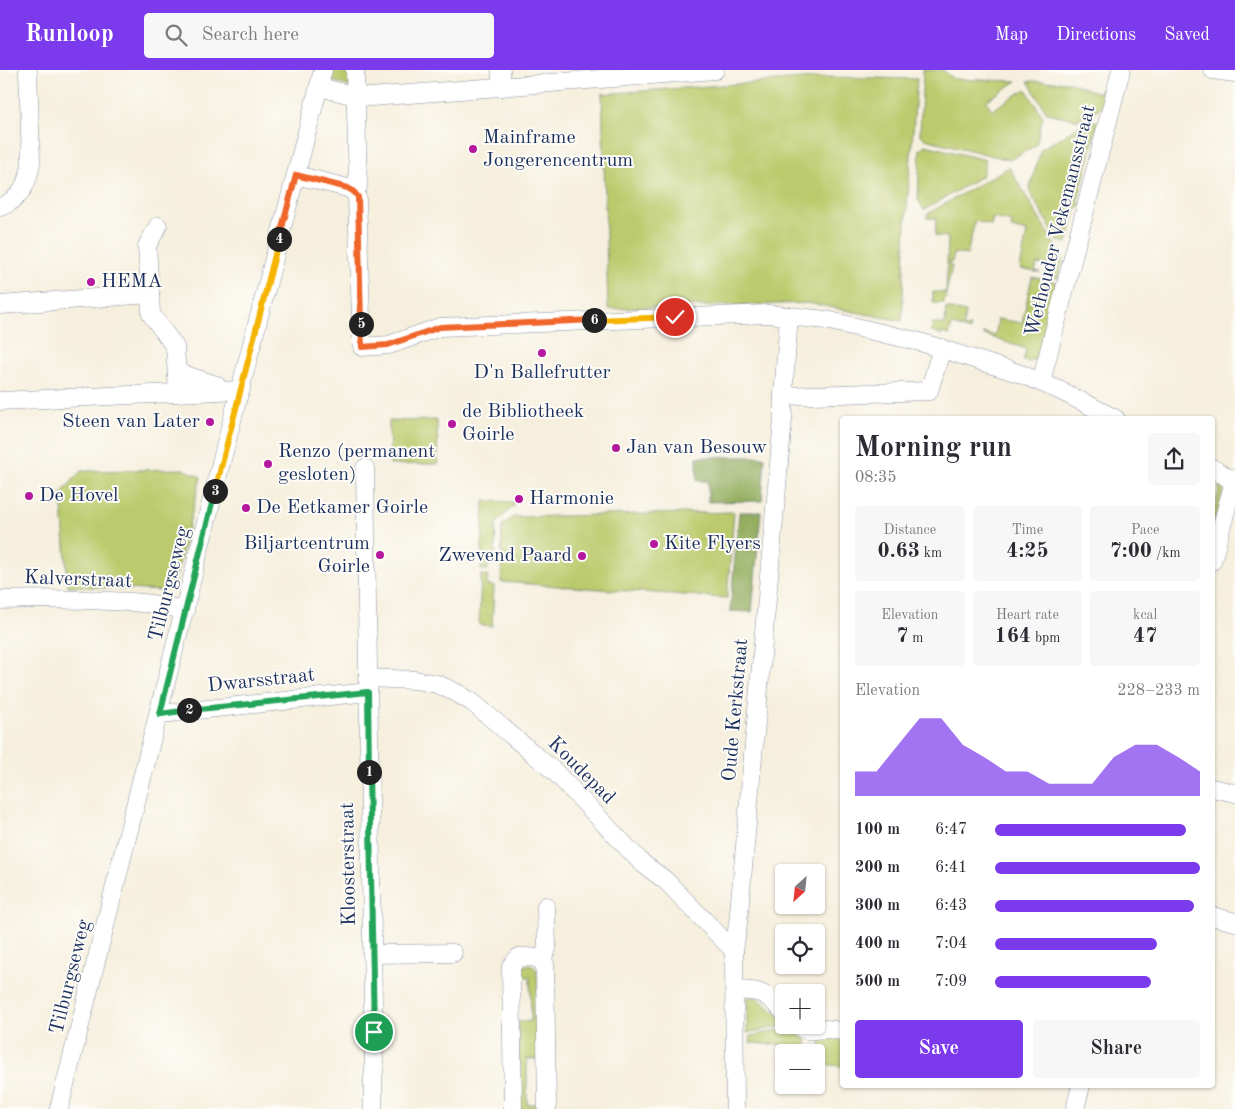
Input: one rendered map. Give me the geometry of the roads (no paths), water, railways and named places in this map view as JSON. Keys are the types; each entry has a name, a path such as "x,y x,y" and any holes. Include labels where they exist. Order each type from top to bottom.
{"street":[{"path":"0,207 13,200 20,193 30,173 28,70"},
{"path":"354,192 358,187 355,70"},
{"path":"321,78 356,96 371,97 501,78 715,70"},
{"name":"Wethouder Vekemansstraat","path":"1042,382 1121,70"},
{"path":"1213,70 1235,74"},
{"name":"Tilburgseweg","path":"59,1109 321,78"},
{"path":"296,175 348,188 358,197 362,347 388,345 440,327 768,314 826,320 875,330 942,348 1042,382 1110,416"},
{"path":"158,226 147,246 151,314 176,347 178,392"},
{"path":"0,304 150,294"},
{"name":"Oude Kerkstraat","path":"735,1109 734,952 781,440 789,316"},
{"path":"783,396 929,392 942,348"},
{"path":"177,372 216,385 216,390"},
{"path":"0,401 241,390"},
{"name":"Kloosterstraat","path":"364,468 374,1072 373,1109"},
{"path":"1215,470 1235,480 1215,550"},
{"name":"Kalverstraat","path":"0,600 64,599 148,603 166,605 185,611"},
{"name":"Koudepad","path":"368,685 415,680 437,684 472,702 549,767 642,863 666,880 734,952"},
{"name":"Dwarsstraat","path":"160,714 368,685"},
{"path":"1215,789 1235,794"},
{"path":"542,960 547,949 546,906"},
{"path":"1215,917 1235,922"},
{"path":"372,954 453,954"},
{"path":"513,1109 511,966 519,957 535,957 542,960 545,964 547,1109"},
{"path":"735,990 758,991 775,1003"},
{"path":"825,1029 840,1031"},
{"path":"1076,1109 1081,1088"}],"place":[{"name":"Mainframe Jongerencentrum","path":"473,149"},
{"name":"HEMA","path":"91,282"},
{"name":"D'n Ballefrutter","path":"542,353"},
{"name":"Steen van Later","path":"210,422"},
{"name":"de Bibliotheek Goirle","path":"452,424"},
{"name":"Jan van Besouw","path":"616,448"},
{"name":"Renzo (permanent gesloten)","path":"268,464"},
{"name":"De Hovel","path":"29,496"},
{"name":"Harmonie","path":"519,499"},
{"name":"De Eetkamer Goirle","path":"246,508"},
{"name":"Kite Flyers","path":"654,544"},
{"name":"Biljartcentrum Goirle","path":"380,555"},
{"name":"Zwevend Paard","path":"582,556"}]}
